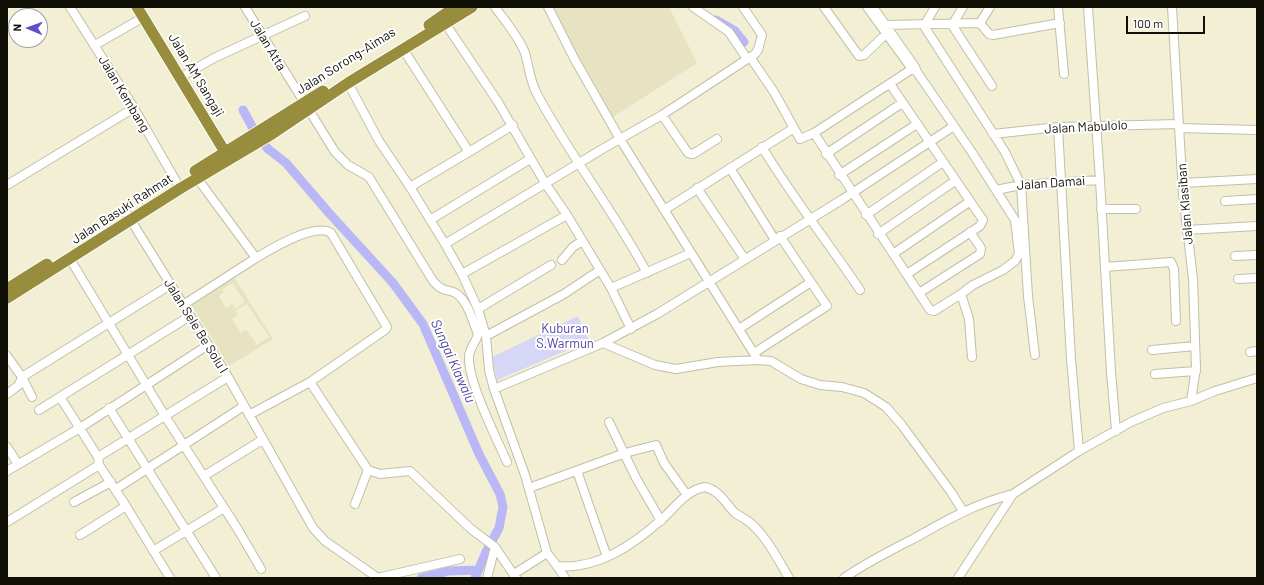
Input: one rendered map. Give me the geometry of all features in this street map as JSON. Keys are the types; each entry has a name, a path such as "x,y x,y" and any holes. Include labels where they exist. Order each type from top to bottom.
{"highway":[{"name":"Jalan Sorong-Aimas","path":"252,141 306,107 455,7"},
{"name":"Jalan Sorong-Aimas","path":"306,107 472,7"},
{"name":"Jalan AM Sangaji","path":"139,10 227,155"},
{"name":"Jalan Basuki Rahmat","path":"7,298 70,259 177,182 252,141"},
{"name":"Jalan Basuki Rahmat","path":"7,289 198,178 227,155"}],"street":[{"name":"Jalan Kembang","path":"70,7 134,108 177,182"},
{"name":"Jalan Atta","path":"245,7 306,107 341,160 369,177 433,281 444,291 456,293 462,300 478,334 470,352 470,366 473,380 507,462"},
{"path":"495,7 525,52 530,75 536,92 578,163 623,231 647,273"},
{"path":"548,7 575,60 620,139 756,356 771,362 801,379 820,385 842,387 864,393 886,407 901,424 951,492 963,512"},
{"path":"693,7 730,32 774,92 800,139 814,133 915,69"},
{"path":"445,244 578,163 662,115 724,72 749,58 758,50 762,35 743,7"},
{"path":"824,7 859,56 864,55 884,28"},
{"path":"867,7 915,69 1015,220 1019,254 1021,258"},
{"path":"873,7 884,28"},
{"path":"924,26 935,7"},
{"path":"952,25 963,7"},
{"path":"980,23 990,7"},
{"path":"1058,7 1064,74"},
{"name":"Jalan Damai","path":"996,190 1021,184 1100,180 1088,7"},
{"name":"Jalan Klasiban","path":"1172,7 1178,126 1186,230 1191,259 1196,346 1196,371 1191,401"},
{"path":"95,45 139,10"},
{"path":"181,77 214,58 305,16"},
{"path":"980,23 989,34 993,35 1060,22"},
{"path":"884,28 980,23"},
{"path":"445,24 513,126 530,159 567,215 611,288 631,329"},
{"path":"952,25 992,86"},
{"path":"924,26 993,134 1021,184 1021,258 1035,355"},
{"path":"402,49 469,152"},
{"path":"348,83 379,141 410,187 445,244 462,274 478,309 486,336 489,370 494,389 529,488 547,553 564,578"},
{"path":"890,84 969,202 983,220 980,226 907,274"},
{"path":"826,154 902,103"},
{"path":"7,185 134,108"},
{"path":"662,115 688,153 693,154 717,139"},
{"path":"839,175 917,124"},
{"path":"410,187 513,126"},
{"path":"494,389 603,343 631,329 744,258 852,193 954,126"},
{"name":"Jalan Mabulolo","path":"993,134 1058,127 1096,126 1178,126 1257,130"},
{"path":"1058,127 1070,344 1079,451"},
{"path":"664,210 794,128"},
{"path":"814,133 839,175 930,310 933,311 961,294 973,284 1013,264 1021,258"},
{"path":"762,147 783,183 810,218 860,290"},
{"path":"430,220 530,159"},
{"path":"866,215 943,162"},
{"path":"603,343 655,365 676,369 756,356 828,306 778,238 730,168"},
{"path":"198,178 256,258"},
{"path":"1183,183 1257,179"},
{"path":"1100,180 1104,264 1116,431"},
{"path":"878,234 955,181"},
{"path":"697,188 744,258"},
{"path":"1225,201 1257,199"},
{"path":"893,254 969,202"},
{"path":"1101,209 1136,209"},
{"path":"462,274 567,215"},
{"name":"Jalan Sele Be Solu I","path":"129,217 228,377 250,415 262,440 318,535 378,578"},
{"path":"1186,230 1257,226"},
{"path":"183,305 256,258 312,231 328,230 331,233 387,327 385,330 310,382 250,415"},
{"path":"919,293 980,254 981,248 970,232"},
{"path":"562,260 573,247 582,241"},
{"path":"611,288 692,253"},
{"path":"1235,256 1257,255"},
{"path":"70,259 165,416 261,569"},
{"path":"1104,264 1171,262 1174,269 1176,321"},
{"path":"478,309 551,265"},
{"path":"486,336 564,294 600,270"},
{"path":"1238,280 1257,278"},
{"path":"739,329 811,282"},
{"path":"7,394 19,385 22,377 170,285"},
{"path":"961,294 969,319 972,357"},
{"path":"39,410 190,316"},
{"path":"7,471 80,428 208,345"},
{"path":"1152,350 1196,346"},
{"path":"7,356 22,377 32,397"},
{"path":"1155,374 1196,371"},
{"path":"7,522 98,461 127,438 228,377"},
{"path":"844,578 985,501 1013,494 1079,451 1163,408 1191,401 1215,391 1257,378"},
{"path":"310,382 368,470 380,474 410,471 471,529 493,546 515,576 547,553"},
{"path":"60,397 170,578"},
{"path":"74,502 147,469 244,406"},
{"path":"109,408 215,578"},
{"path":"609,422 636,478 661,520"},
{"path":"204,476 262,440"},
{"path":"529,488 625,453 651,446 657,446 664,463 687,495"},
{"path":"7,447 18,464"},
{"path":"355,504 368,470"},
{"path":"577,471 607,557"},
{"path":"557,566 576,566 607,557 627,546 661,520 687,495 705,488 716,493 736,514 748,521 769,545 789,578"},
{"path":"958,578 1013,494"},
{"path":"80,535 126,506"},
{"path":"153,551 185,530 224,508"},
{"path":"487,578 493,546"},
{"path":"378,578 460,559"}],"shaded area":[{"path":"551,7 620,7 621,9 626,7 669,7 697,63 613,117"},
{"path":"234,277 273,339 229,366 191,304","holes":["232,283 245,302 235,309 232,304 226,308 219,296 224,292 222,290","247,304 269,337 257,345 246,329 241,333 232,319 238,315 235,311"]}],"green space":[{"name":"Kuburan S.Warmun","path":"578,316 589,341 497,380 492,357"}],"waterway":[{"path":"716,20 735,31 744,42"},
{"name":"Sungai Klawalu","path":"243,110 255,132 268,149 286,163 393,283 423,324 479,454 500,494 503,507 499,528 486,552 475,578"},
{"path":"421,578 449,571 478,570"}]}
